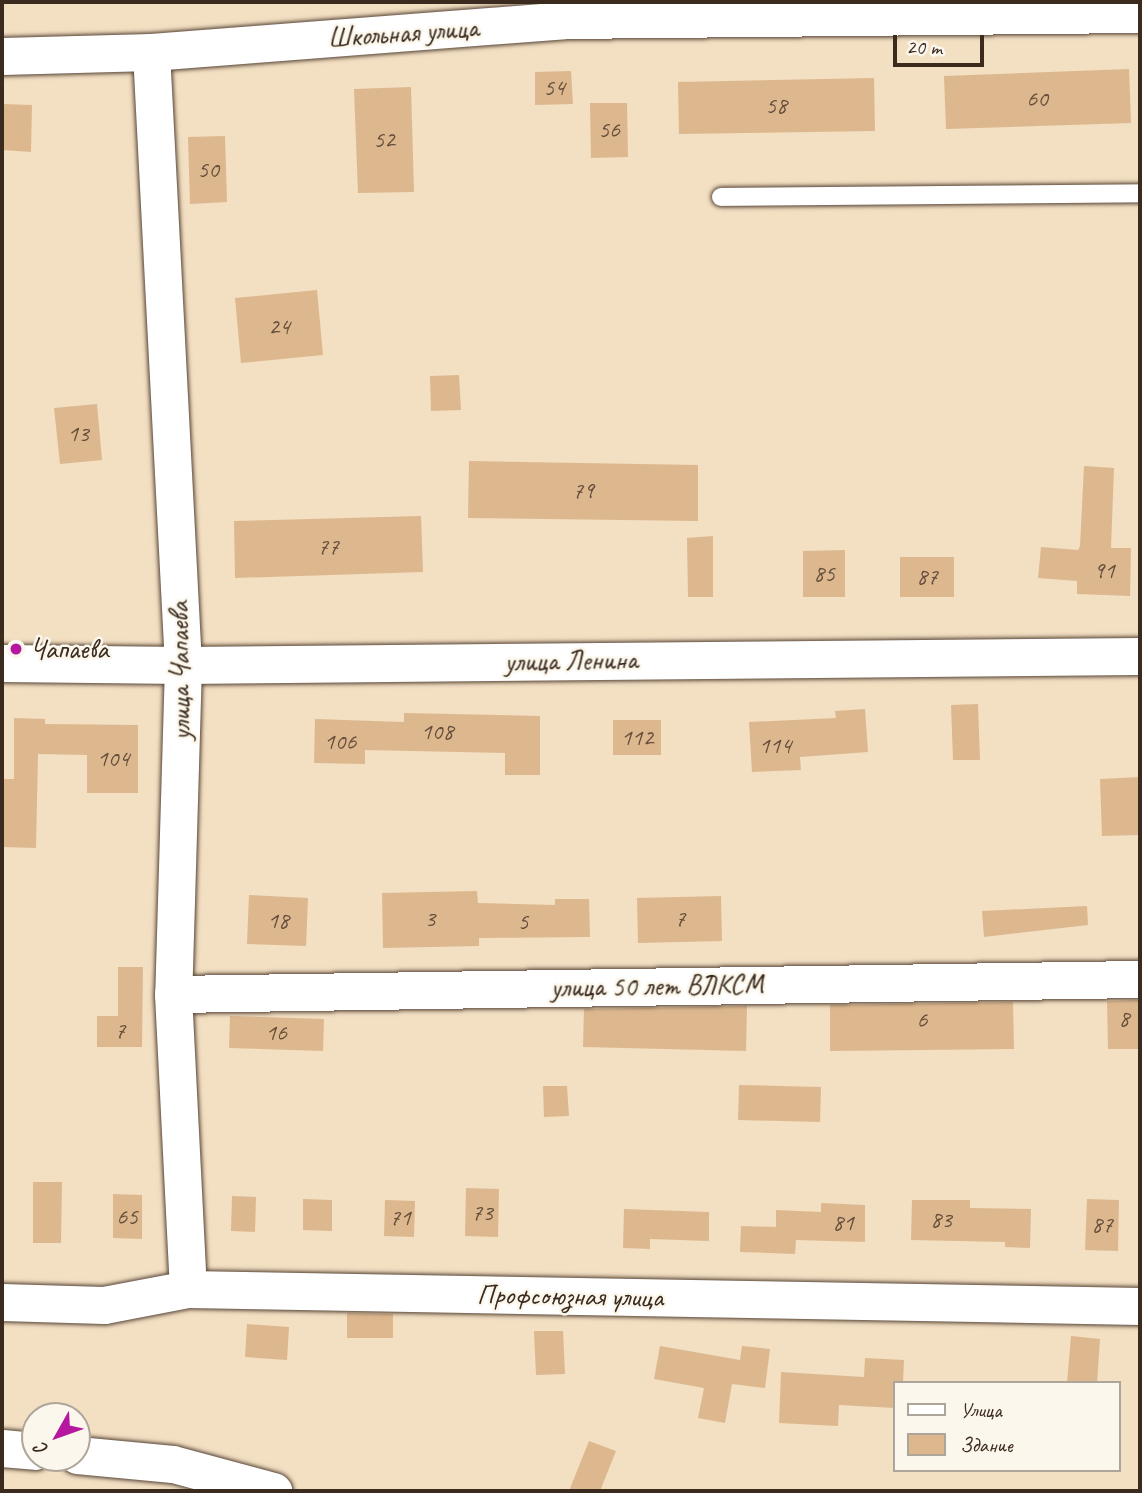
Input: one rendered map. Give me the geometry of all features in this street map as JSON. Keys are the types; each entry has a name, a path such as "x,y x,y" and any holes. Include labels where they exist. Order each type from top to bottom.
{"street":[{"name":"Школьная улица","path":"2,56 151,52 441,16 573,11 1140,14"},
{"name":"улица Чапаева","path":"151,52 183,665 173,994 187,1289"},
{"name":"улица Ленина","path":"2,663 183,665 1140,656"},
{"name":"улица 50 лет ВЛКСМ","path":"173,994 1140,979"},
{"name":"Профсоюзная улица","path":"2,1302 104,1305 187,1289 1140,1306"},
{"path":"2,1448 21,1450"},
{"path":"91,1458 173,1478 273,1491"}],"lane":[{"path":"720,197 1140,193"}],"building":[{"path":"1129,69 1131,123 946,129 944,76"},
{"path":"571,71 573,104 535,105 535,72"},
{"path":"874,78 875,131 679,134 678,82"},
{"path":"411,87 414,192 358,193 354,89"},
{"path":"590,103 627,103 628,157 591,158"},
{"path":"2,104 32,105 31,152 2,150"},
{"path":"225,136 227,202 190,204 188,137"},
{"path":"317,290 323,355 241,363 235,298"},
{"path":"459,375 461,410 431,411 430,376"},
{"path":"97,404 102,460 60,464 54,408"},
{"path":"469,461 698,465 698,521 468,518"},
{"path":"1084,466 1114,468 1111,548 1131,548 1130,596 1077,594 1077,581 1038,578 1041,547 1078,550 1080,546"},
{"path":"421,516 423,572 235,578 234,521"},
{"path":"713,536 713,597 688,597 687,538"},
{"path":"845,550 845,597 803,597 803,551"},
{"path":"900,557 954,557 954,597 900,597"},
{"path":"978,704 980,760 953,760 951,705"},
{"path":"865,709 868,752 800,757 801,770 752,772 749,722 836,718 835,711"},
{"path":"404,713 540,716 540,775 505,775 505,753 365,750 365,764 314,763 315,719 404,722"},
{"path":"14,718 45,719 45,724 138,725 138,793 87,793 87,755 38,754 36,848 2,847 3,779 14,779"},
{"path":"613,720 661,720 661,755 613,755"},
{"path":"1140,777 1140,835 1102,836 1100,779"},
{"path":"477,891 478,903 555,905 555,899 589,899 590,937 479,938 479,946 383,948 382,893"},
{"path":"249,895 308,898 306,946 247,944"},
{"path":"721,896 722,941 638,943 637,898"},
{"path":"1087,906 1088,925 984,937 982,911"},
{"path":"118,967 143,967 142,1047 97,1047 97,1016 118,1016"},
{"path":"1140,1000 1140,1049 1108,1049 1107,1001"},
{"path":"1013,1002 1014,1049 830,1051 830,1005"},
{"path":"747,1006 746,1051 583,1047 584,1009"},
{"path":"230,1016 324,1019 323,1051 229,1048"},
{"path":"739,1085 821,1087 820,1122 738,1120"},
{"path":"543,1086 567,1086 569,1116 544,1117"},
{"path":"33,1182 62,1182 61,1243 33,1243"},
{"path":"466,1188 499,1189 498,1237 465,1236"},
{"path":"113,1194 142,1195 142,1239 113,1238"},
{"path":"232,1196 256,1197 255,1232 231,1231"},
{"path":"303,1199 332,1200 332,1231 303,1230"},
{"path":"1087,1199 1119,1200 1118,1251 1085,1250"},
{"path":"385,1200 415,1201 414,1237 384,1236"},
{"path":"912,1200 970,1200 970,1208 1031,1209 1030,1248 1005,1247 1005,1242 911,1240"},
{"path":"821,1203 865,1205 865,1242 796,1240 795,1254 740,1252 741,1226 776,1227 776,1210 821,1212"},
{"path":"624,1209 709,1212 709,1241 650,1239 650,1249 623,1248"},
{"path":"347,1313 393,1314 393,1338 347,1338"},
{"path":"247,1324 289,1327 287,1360 245,1357"},
{"path":"534,1331 563,1331 565,1374 536,1375"},
{"path":"1071,1336 1100,1339 1097,1381 1067,1381"},
{"path":"660,1346 740,1360 742,1346 770,1349 765,1388 732,1384 725,1423 698,1418 704,1388 654,1379"},
{"path":"865,1358 904,1360 903,1381 894,1381 894,1408 839,1405 838,1426 779,1423 781,1372 864,1377"},
{"path":"589,1441 616,1451 600,1491 569,1491"}],"place":[{"name":"Чапаева","path":"16,649"}]}
